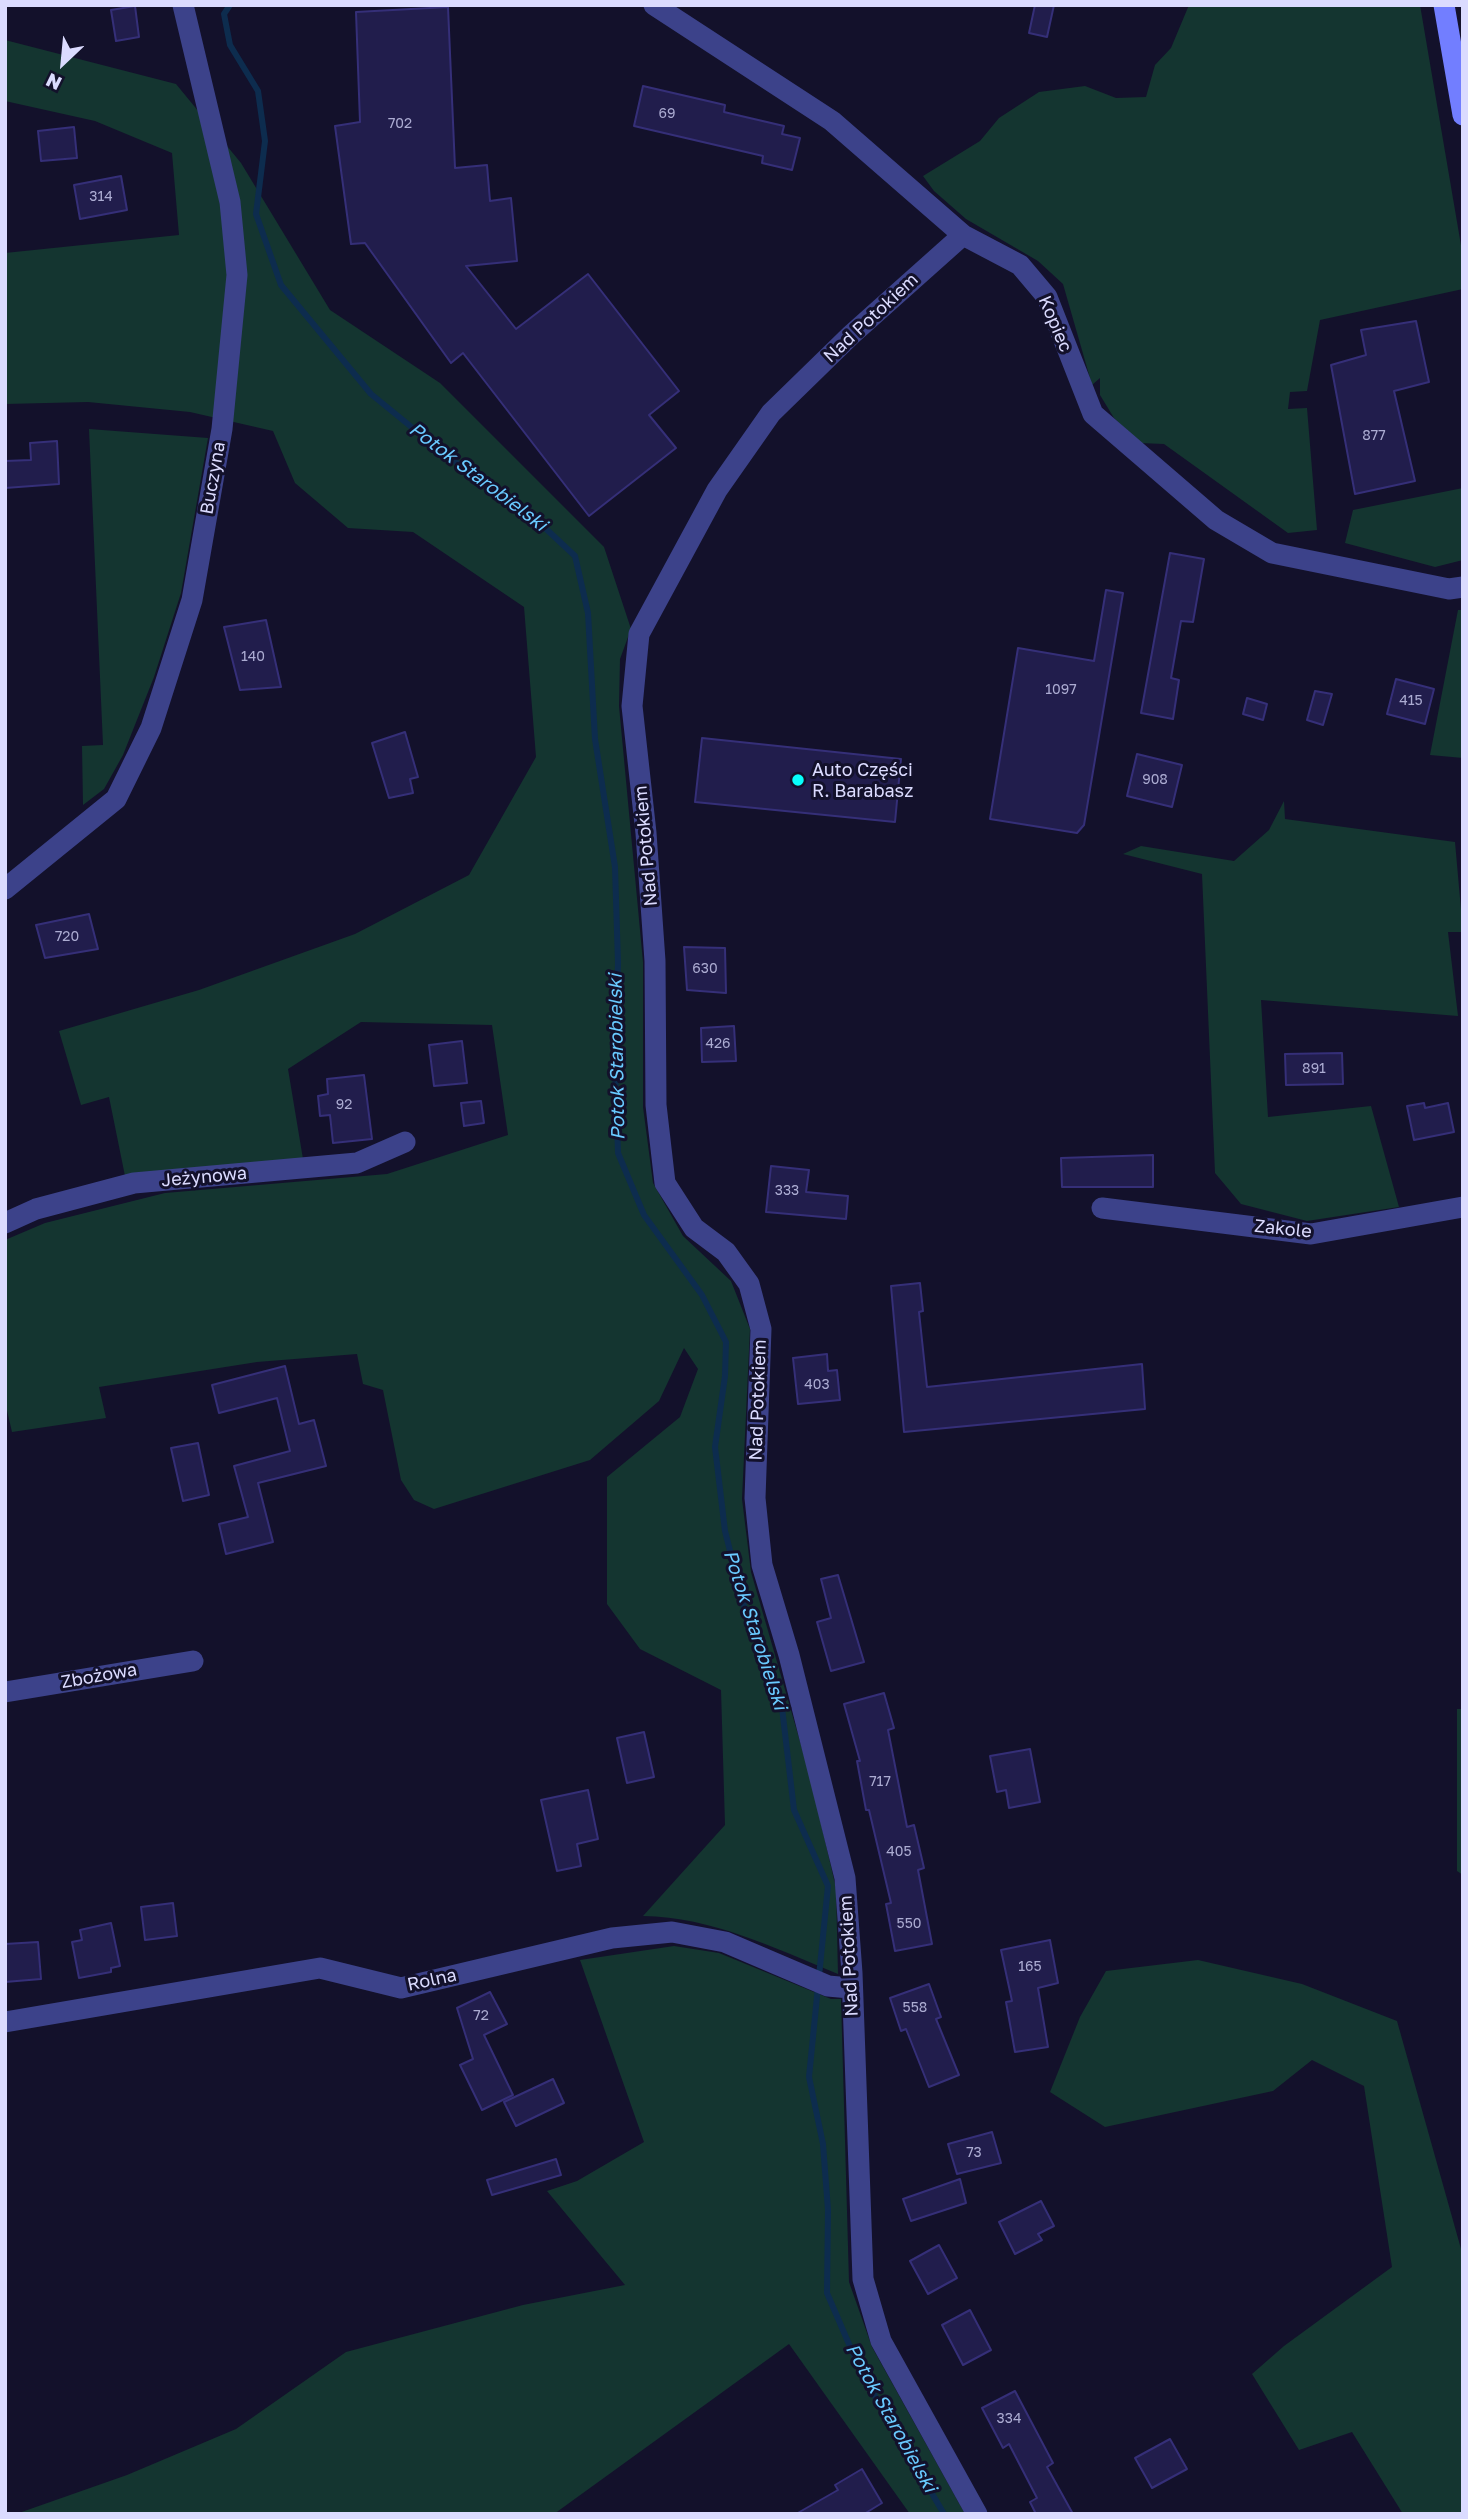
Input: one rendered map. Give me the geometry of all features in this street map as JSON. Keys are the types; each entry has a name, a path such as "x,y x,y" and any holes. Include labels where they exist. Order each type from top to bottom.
{"street":[{"name":"Buczyna","path":"5,889 116,799 151,728 192,600 222,429 237,275 230,202 183,5"},
{"name":"Kopiec","path":"654,5 832,121 963,234 1020,265 1047,297 1093,414 1216,520 1272,553 1449,589 1463,587"},
{"path":"1444,5 1463,115"},
{"name":"Nad Potokiem","path":"963,234 851,335 771,413 716,490 639,634 632,706 653,935 656,1105 665,1182 694,1228 726,1252 749,1284 761,1329 755,1498 762,1564 789,1655 845,1878 863,2279 881,2341 977,2514"},
{"name":"Jeżynowa","path":"5,1223 36,1209 134,1183 357,1163 405,1142"},
{"name":"Zakole","path":"1102,1208 1311,1234 1463,1207"},
{"name":"Zbożowa","path":"5,1692 193,1661"},
{"name":"Rolna","path":"5,2022 320,1968 401,1988 612,1938 672,1932 725,1942 828,1986 850,1988"}],"green space":[{"path":"1189,5 1420,5 1463,257 1463,289 1320,320 1307,391 1290,392 1288,409 1307,408 1317,530 1288,533 1164,444 1140,443 1114,418 1100,395 1100,378 1092,385 1063,284 1038,261 966,219 934,191 923,176 980,141 999,118 1039,92 1085,86 1116,98 1146,97 1155,65 1171,48"},
{"path":"5,40 176,84 241,163 330,310 440,383 604,547 631,629 620,659 619,706 643,962 643,1107 653,1183 683,1236 731,1281 750,1329 742,1499 751,1572 810,1776 836,1888 838,1974 766,1944 718,1928 669,1918 643,1916 725,1825 721,1690 640,1649 607,1604 607,1477 680,1417 698,1369 684,1348 659,1401 590,1460 434,1509 414,1500 401,1480 383,1390 363,1384 357,1354 257,1362 99,1387 106,1418 12,1432 5,1402 5,1240 45,1223 165,1193 387,1174 508,1135 492,1025 361,1022 288,1069 303,1159 125,1176 109,1097 81,1105 59,1031 199,990 355,934 469,875 536,757 524,607 413,532 348,528 295,483 273,431 190,412 88,402 5,404 5,253 179,235 172,153 95,121 5,101"},
{"path":"89,429 208,438 181,593 154,677 123,755 104,789 83,805 82,746 103,745"},
{"path":"1463,488 1463,560 1435,567 1345,543 1353,510"},
{"path":"1458,610 1463,610 1463,758 1430,755"},
{"path":"1284,801 1285,819 1455,842 1463,932 1448,932 1458,1016 1261,1000 1268,1117 1371,1106 1399,1207 1307,1221 1241,1204 1215,1173 1202,874 1123,854 1141,846 1234,861 1269,830"},
{"path":"1457,1709 1463,1709 1463,1875 1457,1871"},
{"path":"674,1946 719,1953 831,1999 841,1999 849,2282 872,2347 965,2514 910,2514 789,2344 554,2514 16,2514 127,2475 236,2429 346,2352 523,2305 625,2285 547,2191 577,2181 644,2142 580,1960"},
{"path":"1198,1960 1302,1984 1397,2021 1463,2256 1463,2514 1403,2514 1352,2432 1299,2450 1252,2374 1284,2346 1392,2267 1364,2086 1312,2060 1273,2091 1105,2127 1050,2092 1080,2017 1106,1971"}],"building":[{"path":"1035,5 1054,5 1047,37 1029,33"},
{"path":"135,6 139,37 116,41 111,10"},
{"path":"448,7 455,168 487,165 490,201 511,198 517,261 466,266 516,329 588,274 679,391 649,415 676,448 589,516 463,353 451,363 365,243 351,244 335,126 360,122 356,12"},
{"path":"643,86 725,105 724,112 784,126 782,134 800,138 792,170 762,163 763,156 634,126"},
{"path":"74,127 77,158 41,161 38,131"},
{"path":"121,176 127,210 80,219 74,185"},
{"path":"1416,321 1429,382 1394,391 1415,481 1355,494 1331,365 1366,355 1361,330"},
{"path":"57,441 59,484 5,488 5,461 31,460 30,443"},
{"path":"1170,553 1204,559 1193,622 1181,621 1171,678 1179,680 1173,719 1141,713"},
{"path":"1106,590 1123,593 1084,825 1077,833 990,819 1018,648 1094,661"},
{"path":"266,620 281,687 240,690 224,627"},
{"path":"1396,679 1434,689 1425,724 1387,714"},
{"path":"1315,691 1332,694 1323,725 1307,720"},
{"path":"1247,698 1267,704 1263,720 1243,714"},
{"path":"405,732 418,777 410,779 413,793 389,798 372,743"},
{"name":"Auto Części R. Barabasz","path":"702,738 901,759 895,822 695,802"},
{"path":"1137,754 1182,765 1172,807 1127,796"},
{"path":"89,914 98,949 45,958 36,925"},
{"path":"684,947 725,948 726,993 687,990"},
{"path":"734,1026 736,1061 702,1062 701,1028"},
{"path":"462,1041 467,1083 434,1086 429,1045"},
{"path":"1342,1053 1343,1084 1286,1085 1285,1054"},
{"path":"364,1075 372,1139 333,1143 330,1115 320,1116 318,1096 328,1094 327,1079"},
{"path":"481,1101 484,1123 464,1126 461,1103"},
{"path":"1424,1103 1425,1108 1448,1103 1454,1132 1414,1140 1407,1106"},
{"path":"1153,1155 1153,1187 1062,1187 1061,1158"},
{"path":"771,1166 809,1170 806,1192 848,1196 846,1219 766,1212"},
{"path":"920,1283 923,1311 919,1312 927,1387 1142,1364 1145,1409 904,1432 891,1286"},
{"path":"827,1354 828,1371 837,1370 840,1400 798,1404 793,1358"},
{"path":"285,1366 299,1424 314,1420 326,1466 258,1483 273,1542 226,1554 219,1524 248,1517 234,1466 290,1451 277,1398 219,1413 212,1385"},
{"path":"198,1443 209,1495 183,1501 171,1448"},
{"path":"838,1575 864,1662 831,1671 817,1622 831,1618 821,1579"},
{"path":"884,1693 894,1728 888,1730 907,1827 914,1825 924,1868 918,1870 932,1944 895,1951 886,1904 891,1903 869,1810 866,1810 857,1761 860,1761 844,1704"},
{"path":"644,1732 654,1777 627,1783 617,1738"},
{"path":"1030,1749 1040,1802 1009,1808 1006,1790 997,1792 990,1756"},
{"path":"588,1790 598,1839 577,1844 581,1866 557,1871 541,1800"},
{"path":"173,1903 177,1936 145,1940 141,1907"},
{"path":"111,1923 120,1966 111,1968 111,1972 79,1978 72,1942 82,1940 80,1930"},
{"path":"1050,1940 1058,1983 1038,1988 1048,2047 1015,2052 1006,2002 1012,2001 1001,1950"},
{"path":"38,1942 41,1979 5,1982 5,1944"},
{"path":"929,1984 941,2017 936,2019 959,2075 929,2087 906,2029 901,2031 890,1998"},
{"path":"490,1992 507,2024 484,2035 513,2095 482,2110 460,2065 473,2059 457,2008"},
{"path":"553,2079 564,2103 516,2126 504,2102"},
{"path":"992,2132 1001,2163 957,2174 948,2144"},
{"path":"556,2159 561,2175 492,2195 487,2180"},
{"path":"960,2179 966,2203 911,2221 903,2199"},
{"path":"1041,2201 1054,2226 1038,2234 1042,2240 1015,2254 999,2222"},
{"path":"939,2245 957,2278 928,2294 910,2261"},
{"path":"970,2310 991,2350 963,2365 942,2325"},
{"path":"1015,2391 1053,2463 1047,2467 1073,2514 1036,2514 1030,2502 1037,2498 1009,2444 1003,2448 982,2408"},
{"path":"1170,2439 1187,2469 1152,2488 1135,2458"},
{"path":"862,2469 882,2503 864,2514 796,2514 838,2490 835,2485"}],"waterway":[{"name":"Potok Starobielski","path":"230,5 224,14 230,45 258,91 265,141 256,214 281,285 371,394 447,456 528,512 575,556 588,613 595,739 615,867 618,1153 644,1215 702,1295 726,1342 725,1376 715,1447 725,1531 746,1614 781,1699 794,1810 828,1886 809,2077 823,2144 828,2210 827,2293 861,2372 944,2514"}],"place":[{"name":"Auto Części R. Barabasz","path":"798,780"}]}
